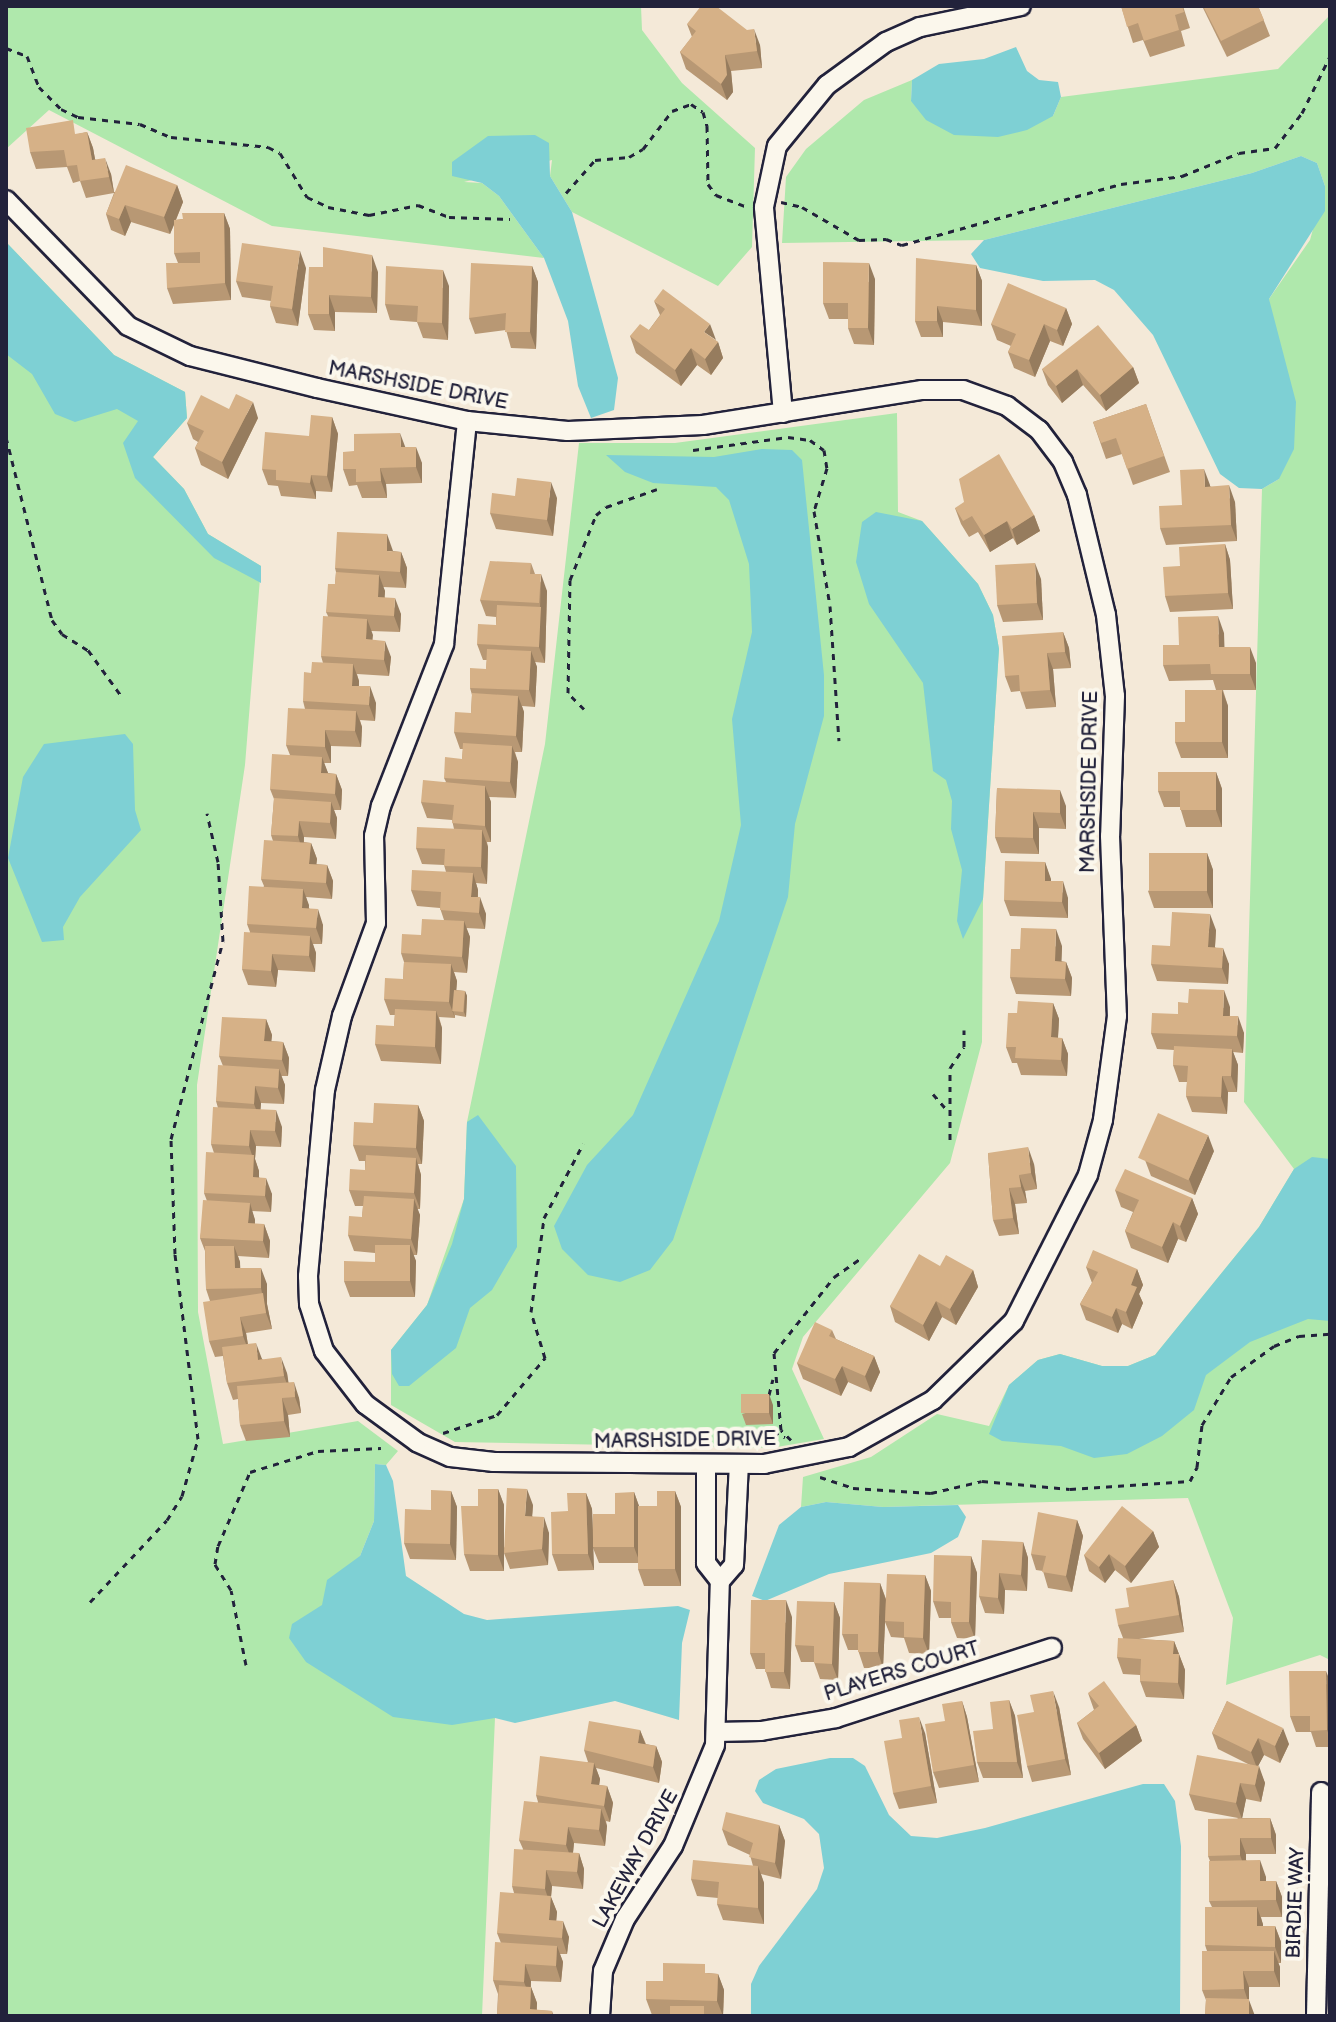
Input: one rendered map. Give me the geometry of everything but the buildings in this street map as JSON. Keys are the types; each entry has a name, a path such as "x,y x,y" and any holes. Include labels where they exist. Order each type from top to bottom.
{"street":[{"path":"783,413 765,220 768,174 777,146 827,85 886,42 920,27 1021,6"},
{"name":"MARSHSIDE DRIVE","path":"6,200 89,291 147,338 190,356 467,421 568,431 703,425 922,390 963,390 1007,406 1039,430 1063,462 1077,495 1106,615 1115,696 1110,836 1117,1016 1114,1061 1088,1175 1058,1242 1014,1321 989,1350 933,1400 879,1434 798,1461 706,1465 465,1459 417,1442 388,1422 334,1369 313,1320 308,1276 325,1090 342,1016 376,923 374,836 381,806 422,710 444,644 467,421"},
{"name":"LAKEWAY DRIVE","path":"720,1581 734,1565 739,1464"},
{"name":"LAKEWAY DRIVE","path":"600,2016 603,1971 625,1919 673,1846 702,1784 716,1732 720,1581 706,1563 706,1465"},
{"name":"PLAYERS COURT","path":"716,1732 761,1731 836,1718 1052,1648"},
{"name":"BIRDIE WAY","path":"1316,2016 1321,1792"}],"path":[{"path":"6,48 27,56 39,87 61,109 78,117 140,124 171,137 268,147 280,153 307,197 328,207 369,215 418,205 449,217 510,219"},
{"path":"781,202 802,207 859,240 886,239 902,245 1121,184 1182,176 1239,153 1275,148 1302,113 1330,56"},
{"path":"566,193 595,160 629,157 643,149 672,111 691,104 703,112 707,126 708,184 716,195 748,207"},
{"path":"6,437 52,620 62,634 88,650 122,697"},
{"path":"693,450 788,437 810,440 824,450 827,468 814,511 830,606 839,741"},
{"path":"584,709 568,693 570,580 596,515 606,507 657,489"},
{"path":"90,1602 167,1520 182,1496 198,1439 175,1254 171,1139 223,941 220,875 207,813"},
{"path":"950,1140 950,1068 964,1047 964,1030"},
{"path":"933,1094 948,1111"},
{"path":"431,1436 497,1415 545,1358 531,1312 544,1218 583,1144"},
{"path":"799,1448 781,1430 774,1353 781,1338 811,1311 834,1277 863,1257"},
{"path":"820,1477 853,1488 931,1493 982,1481 1070,1489 1190,1481 1197,1467 1202,1425 1231,1377 1274,1346 1299,1336 1330,1334"},
{"path":"767,1401 774,1376"},
{"path":"773,1432 789,1438"},
{"path":"246,1665 231,1590 215,1564 218,1546 250,1472 318,1451 381,1448"}],"green space":[{"path":"6,6 641,6 642,30 682,83 755,148 752,247 718,286 572,212 550,176 552,160 464,182 482,183 499,196 544,258 272,226 49,110 6,149"},
{"path":"1330,15 1330,1660 1320,1655 1226,1685 1233,1618 1188,1498 883,1507 826,1502 801,1507 803,1477 871,1457 937,1414 989,1426 1009,1385 1038,1360 1060,1354 1102,1366 1128,1366 1155,1355 1259,1227 1294,1169 1244,1102 1262,489 1279,479 1269,299 1310,240 1325,186 1317,163 1301,156 1252,173 984,240 782,243 786,177 806,149 864,100 912,80 911,101 1053,116 1061,97 1278,69"},
{"path":"6,242 114,355 185,392 187,418 153,457 184,489 208,534 261,566 245,765 197,1085 198,1312 223,1444 358,1421 398,1451 386,1465 375,1464 374,1521 360,1556 495,1718 482,2016 8,2016"},
{"path":"897,413 898,512 922,521 978,584 993,615 999,649 983,899 982,1042 950,1163 803,1337 792,1369 824,1439 771,1448 455,1442 391,1405 391,1350 427,1305 464,1199 467,1122 545,744 579,443 675,443"}],"water":[{"path":"1016,47 1027,71 1039,80 1058,82 1061,97 1053,116 1027,130 998,137 954,135 926,120 911,101 912,80 939,64 984,59"},
{"path":"535,135 549,143 550,176 572,212 618,378 614,410 591,418 578,386 568,321 544,258 499,196 482,183 452,176 452,162 488,136"},
{"path":"1301,156 1317,163 1325,186 1325,211 1269,299 1296,402 1294,449 1279,479 1262,489 1239,488 1220,474 1153,335 1114,290 1095,280 1043,281 980,268 971,254 984,240 1252,173"},
{"path":"6,242 114,355 185,392 187,418 153,457 184,489 208,534 261,566 261,583 214,558 135,478 123,443 138,421 117,409 75,422 55,414 32,374 6,354"},
{"path":"762,449 792,450 802,460 824,675 824,716 795,824 788,897 673,1240 650,1270 620,1282 588,1275 562,1249 554,1226 587,1165 633,1115 719,921 741,825 732,719 752,632 749,564 729,500 716,487 653,483 625,472 606,455 714,457"},
{"path":"876,512 922,521 978,584 993,615 999,649 983,899 963,939 957,921 962,870 951,829 952,801 946,780 933,771 923,683 869,604 856,562 862,522"},
{"path":"125,734 133,744 135,810 141,830 80,897 63,927 64,940 42,942 8,858 23,777 44,744"},
{"path":"478,1115 516,1166 517,1247 492,1290 470,1308 456,1348 409,1386 399,1386 392,1374 391,1350 427,1305 452,1244 464,1199 467,1122"},
{"path":"1312,1157 1330,1159 1330,1321 1308,1319 1250,1342 1206,1375 1194,1410 1162,1436 1127,1454 1094,1458 1061,1446 1002,1441 989,1434 1009,1385 1038,1360 1060,1354 1102,1366 1128,1366 1155,1355 1259,1227 1294,1169"},
{"path":"375,1464 386,1465 393,1481 406,1576 464,1614 487,1620 678,1606 690,1610 682,1643 679,1720 615,1701 515,1723 495,1718 452,1725 393,1717 306,1662 289,1638 292,1624 322,1605 327,1580 360,1556 374,1521"},
{"path":"826,1502 883,1507 958,1505 966,1517 958,1537 931,1553 829,1574 765,1601 752,1596 779,1525 801,1507"},
{"path":"830,1758 853,1758 865,1766 889,1815 911,1836 937,1838 985,1828 1143,1784 1164,1784 1175,1801 1181,1846 1180,2016 751,2016 751,1984 759,1966 817,1889 824,1868 819,1834 804,1819 763,1803 755,1791 759,1780 776,1769"}]}
